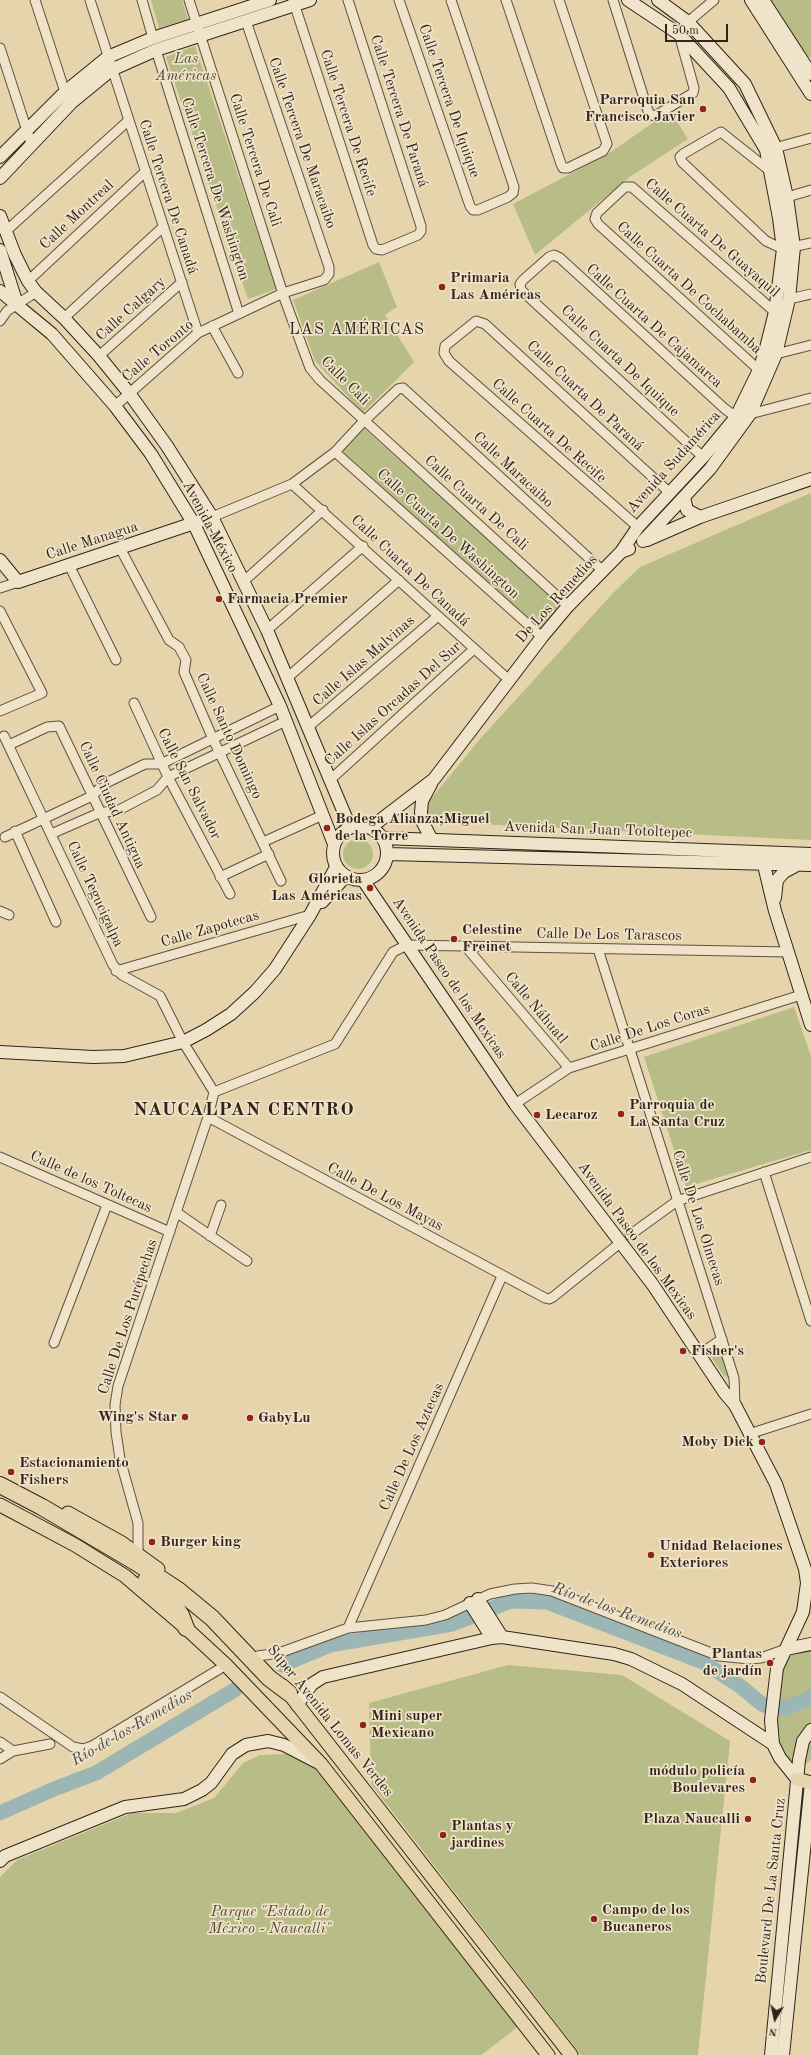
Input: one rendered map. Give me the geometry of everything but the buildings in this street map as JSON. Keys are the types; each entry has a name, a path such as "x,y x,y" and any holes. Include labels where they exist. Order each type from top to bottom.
{"highway":[{"path":"0,1485 80,1533 135,1572 163,1594 181,1615 186,1628"},
{"path":"0,1490 137,1563 178,1590 212,1618 269,1678 293,1699"}],"main road":[{"path":"0,157 64,92 108,57 153,38 196,24 241,5 270,0"},
{"path":"0,178 31,143 72,102 111,70 156,50 246,21 294,2 310,0"},
{"name":"Avenida Sudamérica","path":"628,0 679,34 729,88 771,149"},
{"name":"Avenida Sudamérica","path":"658,0 688,22 745,84 771,149 776,170 787,197 790,299 750,414 710,469 684,497 660,530"},
{"path":"751,0 811,94"},
{"path":"763,0 811,74"},
{"name":"Avenida Sudamérica","path":"771,353 775,312 788,248 779,218 776,170"},
{"path":"0,216 6,231 5,258 16,304"},
{"name":"Avenida México","path":"5,258 99,356 129,393 167,446 212,518 267,630 350,827"},
{"name":"Avenida México","path":"0,291 52,334 115,406 151,454 194,524 280,706 334,844"},
{"name":"Avenida Sudamérica","path":"621,552 638,528 703,457 736,417 764,371"},
{"name":"De Los Remedios","path":"376,832 383,819 434,779 542,637 568,606 621,552 643,542 660,530 811,479"},
{"path":"684,497 687,510 700,517"},
{"path":"651,513 652,522 660,530"},
{"name":"Calle Managua","path":"18,582 212,518"},
{"path":"0,560 18,582"},
{"path":"237,613 254,603"},
{"path":"432,840 422,821 421,812 424,796 434,779"},
{"path":"362,826 376,832 388,854 386,863 380,872 363,880 346,876 336,867 333,858 334,844 340,834 350,827 362,826"},
{"name":"Avenida San Juan Totoltepec","path":"376,832 432,840 811,854"},
{"path":"761,852 774,911 811,1025"},
{"name":"Avenida San Juan Totoltepec","path":"388,854 811,865"},
{"path":"774,911 777,880 784,872 797,865"},
{"path":"0,1052 92,1057 124,1056 183,1042 206,1030 231,1014 255,992 275,969 310,915 336,867"},
{"path":"310,915 346,876"},
{"name":"Avenida Paseo de los Mexicas","path":"363,880 515,1104 653,1285 724,1392 735,1405 776,1484 804,1569 806,1592 803,1612 786,1649"},
{"name":"Súper Avenida Lomas Verdes","path":"0,1476 138,1554 204,1605 258,1656 321,1734 571,2055"},
{"path":"0,1505 75,1545 125,1576 186,1628 221,1668 321,1764 548,2055"},
{"path":"476,1603 497,1637"},
{"path":"293,1699 323,1677 497,1637 614,1654 631,1659 682,1684 773,1744"},
{"path":"786,1649 811,1644"},
{"name":"Boulevard De La Santa Cruz","path":"786,1649 777,1668 771,1720 773,1744 780,1758 798,1779"},
{"name":"Boulevard De La Santa Cruz","path":"771,2055 798,1779 803,1741 811,1730"},
{"path":"321,1734 321,1764"},
{"path":"0,1861 6,1856 125,1807 184,1799 202,1790 211,1783 232,1754 246,1745 268,1741 284,1745 321,1764"},
{"path":"798,1779 811,1783"},
{"name":"Boulevard De La Santa Cruz","path":"783,2055 811,1783"}],"street":[{"path":"35,0 64,92"},
{"name":"Calle Tercera De Canadá","path":"90,0 111,70 146,171 198,333"},
{"path":"142,0 153,38"},
{"name":"Calle Tercera De Cali","path":"189,0 283,293"},
{"name":"Calle Tercera De Paraná","path":"348,0 421,231 418,235 382,250 376,249"},
{"name":"Calle Tercera De Iquique","path":"400,0 467,199 473,210 478,210 508,197 514,193 514,187 451,0"},
{"path":"506,0 563,168 575,164 606,148 607,144 559,0"},
{"path":"613,0 651,115 656,116 693,93 694,88 679,34 688,22 714,0"},
{"name":"Calle Tercera De Recife","path":"294,2 376,249"},
{"name":"Calle Tercera De Maracaibo","path":"246,21 329,267 330,274"},
{"path":"0,48 31,143"},
{"name":"Calle Tercera De Washington","path":"156,50 239,314"},
{"path":"6,231 129,120"},
{"path":"776,170 720,132 680,157 682,162 766,240 788,248 811,243"},
{"path":"771,149 811,138"},
{"name":"Calle Montreal","path":"28,281 146,171"},
{"name":"Calle Cuarta De Guayaquil","path":"595,219 597,213 625,187 629,186 775,312"},
{"path":"787,197 811,190"},
{"name":"Calle Cuarta De Cochabamba","path":"595,219 598,224 764,371"},
{"path":"64,318 163,227"},
{"name":"Calle Cuarta De Cajamarca","path":"520,284 549,257 554,255 560,258 725,409 736,417"},
{"name":"Calle Toronto","path":"115,406 198,333 283,293 324,280 330,274"},
{"name":"Calle Calgary","path":"99,356 182,282"},
{"name":"Calle Cuarta De Iquique","path":"520,284 521,290 703,457"},
{"path":"0,321 7,310 36,292"},
{"name":"Calle Cali","path":"283,293 304,355 310,368 320,380 365,420"},
{"path":"790,299 811,294"},
{"name":"Calle Cuarta De Paraná","path":"444,353 445,346 476,321 480,321 670,493"},
{"path":"212,326 238,373"},
{"path":"771,353 811,345"},
{"name":"Calle Cuarta De Recife","path":"444,353 449,361 638,528"},
{"name":"Calle Maracaibo","path":"365,420 398,389 403,388 603,571"},
{"path":"750,414 811,398"},
{"path":"212,518 292,484 335,452 365,420"},
{"name":"Calle Cuarta De Cali","path":"365,420 568,606"},
{"name":"Calle Cuarta De Washington","path":"335,452 542,637"},
{"name":"Calle Cuarta De Canadá","path":"292,484 363,546 509,680"},
{"path":"244,582 323,510"},
{"path":"267,630 363,546"},
{"name":"Calle Santo Domingo","path":"120,548 169,640 179,647 186,660 184,672 213,739 281,881"},
{"path":"69,565 116,660"},
{"path":"287,678 399,580"},
{"name":"Calle Managua","path":"0,588 18,582"},
{"path":"0,611 42,693 0,711"},
{"name":"Calle Islas Malvinas","path":"308,727 438,616"},
{"name":"Calle Islas Orcadas Del Sur","path":"330,780 474,649"},
{"name":"Calle San Salvador","path":"134,703 161,764 230,894"},
{"path":"5,837 92,796 104,784 145,764 161,764 280,706"},
{"path":"51,834 99,812 119,810 158,790 168,777 286,721"},
{"name":"Calle Tegucigalpa","path":"59,726 48,727 7,740 116,971 160,996 183,1042 214,1092"},
{"name":"Calle Ciudad Antigua","path":"59,726 99,812 151,917"},
{"path":"263,842 323,815"},
{"path":"15,832 56,922"},
{"path":"220,877 269,854"},
{"name":"Calle Zapotecas","path":"116,971 310,915"},
{"path":"214,1092 335,1044 393,952 407,945"},
{"name":"Calle De Los Tarascos","path":"407,945 788,952"},
{"name":"Calle Náhuatl","path":"466,946 569,1068"},
{"name":"Calle De Los Olmecas","path":"598,949 734,1378 735,1405"},
{"name":"Calle De Los Coras","path":"515,1104 569,1068 801,995"},
{"name":"Calle De Los Purépechas","path":"138,1554 138,1523 120,1459 116,1432 115,1405 118,1386 208,1117 214,1092"},
{"name":"Calle De Los Mayas","path":"208,1117 502,1276 549,1299 620,1243"},
{"name":"Calle de los Toltecas","path":"0,1157 170,1232"},
{"path":"630,1235 677,1201 811,1157"},
{"path":"764,1172 811,1321"},
{"path":"54,1343 107,1205"},
{"path":"210,1236 221,1205"},
{"path":"176,1212 247,1261"},
{"name":"Calle De Los Aztecas","path":"348,1628 502,1276"},
{"path":"700,1354 722,1339"},
{"path":"749,1434 811,1414"},
{"path":"258,1656 279,1653 348,1628 426,1620 445,1615 515,1589 532,1588 552,1591 719,1656 750,1659 761,1658 786,1649"},
{"path":"0,1697 74,1747 83,1749 92,1746 221,1668"},
{"path":"0,1742 13,1751"},
{"path":"0,1758 13,1751 50,1744"}],"green space":[{"name":"Las Américas","path":"151,0 182,0 188,19 159,28"},
{"path":"769,0 811,0 811,57 808,57"},
{"name":"Las Américas","path":"195,46 276,289 248,299 166,57"},
{"path":"670,111 688,139 631,176 535,255 513,204 608,154"},
{"name":"Las Américas","path":"379,262 397,307 385,315 414,362 363,413 315,361 293,300"},
{"path":"360,425 564,606 542,632 338,447"},
{"path":"811,493 811,840 434,822 427,813 430,800 479,740 614,592 640,567"},
{"name":"Glorieta Las Américas","path":"358,839 369,843 373,854 369,865 358,869 347,865 343,854 347,843"},
{"path":"794,1007 811,1056 811,1150 686,1187 644,1057"},
{"path":"721,1348 725,1356 728,1378 724,1376 709,1354"},
{"path":"811,1648 811,1759 797,1773 788,1762 774,1730 781,1669 785,1659 792,1652"},
{"name":"Campo de los Bucaneros","path":"508,1665 622,1675 730,1741 698,2055 581,2055 371,1784 369,1703"},
{"name":"Parque \"Estado de México - Naucalli\"","path":"288,1754 321,1764 523,2023 481,2055 0,2055 0,1877 17,1860 132,1813 176,1813 214,1798 243,1763 260,1755"}],"waterway":[{"name":"Río de los Remedios","path":"282,1665 330,1645 452,1624 511,1601 547,1602 703,1662 740,1686 763,1705 786,1708 811,1697"},
{"name":"Río de los Remedios","path":"0,1813 54,1789 96,1773 236,1689"}],"place":[{"name":"Parroquia San Francisco Javier","path":"703,109"},
{"name":"Primaria Las Américas","path":"442,287"},
{"name":"Farmacia Premier","path":"219,599"},
{"name":"Bodega Alianza;Miguel de la Torre","path":"327,828"},
{"name":"Glorieta Las Américas","path":"370,888"},
{"name":"Celestine Freinet","path":"454,939"},
{"name":"Parroquia de La Santa Cruz","path":"621,1114"},
{"name":"Lecaroz","path":"537,1115"},
{"name":"Fisher's","path":"683,1351"},
{"name":"Wing's Star","path":"185,1417"},
{"name":"GabyLu","path":"250,1418"},
{"name":"Moby Dick","path":"762,1442"},
{"name":"Estacionamiento Fishers","path":"11,1472"},
{"name":"Burger king","path":"152,1542"},
{"name":"Unidad Relaciones Exteriores","path":"651,1555"},
{"name":"Plantas de jardín","path":"770,1663"},
{"name":"Mini super Mexicano","path":"363,1725"},
{"name":"módulo policía Boulevares","path":"753,1780"},
{"name":"Plaza Naucalli","path":"748,1819"},
{"name":"Plantas y jardines","path":"443,1835"},
{"name":"Campo de los Bucaneros","path":"594,1919"}],"district":[{"name":"LAS AMÉRICAS","path":"357,330"},
{"name":"NAUCALPAN CENTRO","path":"244,1110"}]}
